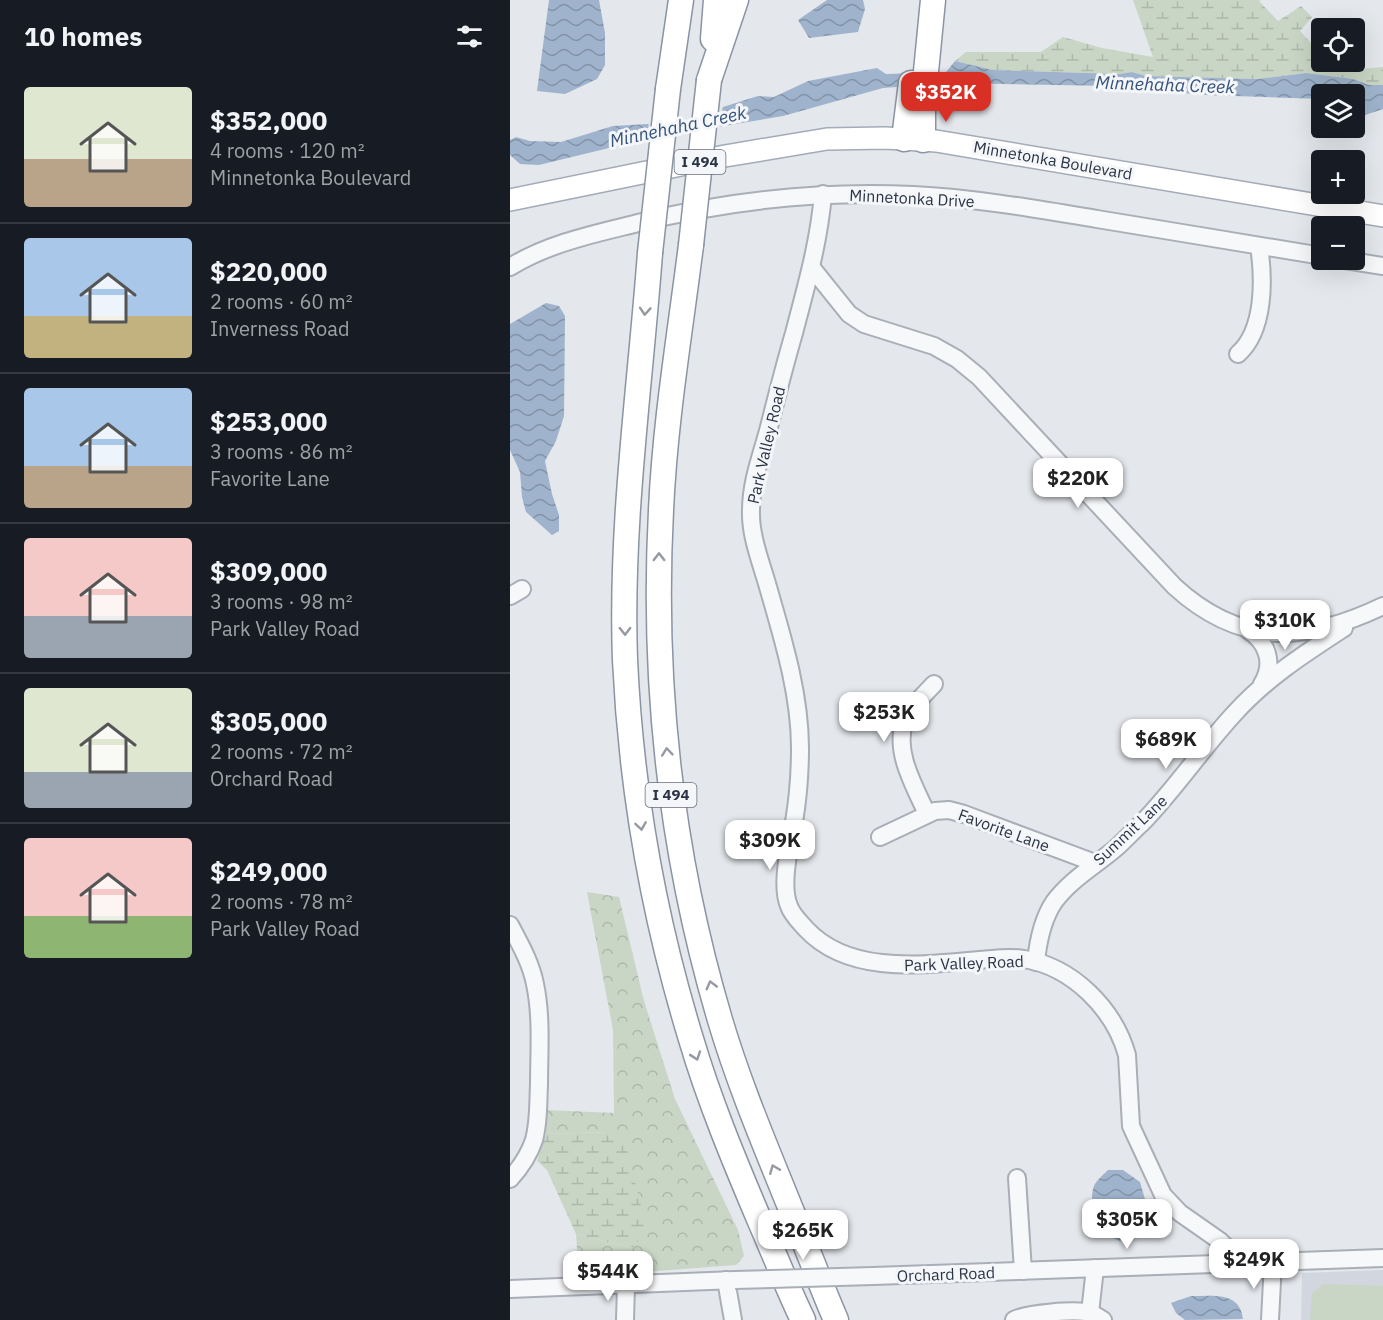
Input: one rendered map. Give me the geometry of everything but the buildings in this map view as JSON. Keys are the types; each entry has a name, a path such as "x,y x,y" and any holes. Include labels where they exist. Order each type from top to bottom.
{"highway":[{"path":"665,0 668,89"},
{"name":"I 494","path":"681,0 668,89 650,253 632,458 625,583 625,658 637,801 658,917 691,1040 742,1178 803,1320"},
{"name":"I 494","path":"716,0 691,245 665,456 661,509 659,627 662,706 670,786 687,887 720,1020 745,1096 836,1320"},
{"path":"709,80 736,0"},
{"path":"914,139 916,0"},
{"path":"914,139 923,102 933,0"},
{"path":"926,61 942,30 948,0"}],"main road":[{"name":"Minnetonka Boulevard","path":"510,200 775,147 827,139 914,139 978,147 1383,216"}],"street":[{"name":"Minnetonka Drive","path":"510,267 524,258 558,244 669,215 754,200 824,194 914,195 974,201 1062,213 1311,254"},
{"name":"Park Valley Road","path":"824,194 812,268 759,460 750,507 751,531 788,662 796,705 800,747 796,802 788,858 786,898 789,907 816,939 830,948 868,961 920,965 1014,958 1036,962 1068,976 1088,991 1117,1028 1127,1055 1131,1126 1163,1195 1180,1213 1230,1250 1234,1263"},
{"path":"1238,354 1248,346 1251,339 1262,292 1259,246"},
{"path":"1365,263 1383,266"},
{"path":"812,268 849,314 864,324 934,346 957,359 978,377 1174,586 1208,613 1247,629 1284,633 1309,631 1357,619 1383,606"},
{"name":"Summit Lane","path":"1036,962 1038,940 1044,922 1064,889 1115,849 1165,799 1216,735 1260,688 1283,668 1357,619"},
{"path":"1247,629 1264,644 1268,655 1269,666 1260,688"},
{"path":"927,814 905,759 901,739 905,720 915,704 934,684"},
{"name":"Favorite Lane","path":"880,837 934,811 949,810 1095,863"},
{"path":"510,925 527,959 535,983 540,1033 538,1121 535,1138 529,1154 510,1179"},
{"path":"1017,1178 1023,1271"},
{"name":"Orchard Road","path":"510,1289 1383,1258"},
{"path":"1270,1320 1273,1262"},
{"path":"1014,1320 1020,1316 1042,1313 1096,1316 1095,1268"},
{"path":"730,1280 733,1320"},
{"path":"625,1320 626,1285"}],"shaded area":[{"path":"1383,1270 1383,1320 1301,1320 1302,1273"}],"green space":[{"path":"1133,0 1261,0 1259,1 1278,21 1301,6 1312,17 1300,31 1311,43 1311,72 1365,72 1365,69 1383,67 1383,85 1369,85 1353,79 1306,73 1257,79 1146,76 1132,72 1119,74 993,70 955,61 966,52 1041,52 1063,37 1102,48 1153,57"},
{"path":"587,892 619,897 644,1001 675,1099 738,1230 744,1256 736,1265 579,1277 576,1234 632,1248 607,1132 546,1134 546,1110 614,1113 613,1030"},
{"path":"607,1132 625,1142 647,1230 632,1248 576,1234 547,1170 537,1161 546,1134"},
{"path":"1323,1284 1383,1286 1383,1320 1310,1320 1312,1294"}],"water":[{"path":"549,0 599,0 605,33 605,65 597,79 565,94 537,91"},
{"path":"827,0 863,0 865,9 858,32 809,38 798,20"},
{"name":"Minnehaha Creek","path":"955,61 993,70 1119,74 1132,72 1146,76 1257,79 1306,73 1353,79 1369,85 1383,85 1383,109 1365,115 1365,84 1311,84 1311,99 1205,95 1110,86 950,83 883,88 783,116 646,139 539,165 520,164 510,155 510,140 516,137 530,141 561,142 613,126 648,124 723,107 758,96 774,97 808,81 877,68 886,74 946,72"},
{"path":"546,303 559,306 565,316 564,416 556,441 545,461 559,515 559,531 552,535 526,512 520,472 510,450 510,324"},
{"path":"1108,1170 1123,1170 1140,1182 1147,1206 1136,1231 1120,1241 1102,1230 1092,1212 1092,1192 1098,1180"},
{"path":"1191,1296 1216,1296 1231,1299 1241,1310 1243,1319 1185,1320 1176,1313 1171,1303"}],"pier":[{"path":"723,104 720,129 647,142 649,120"}]}
